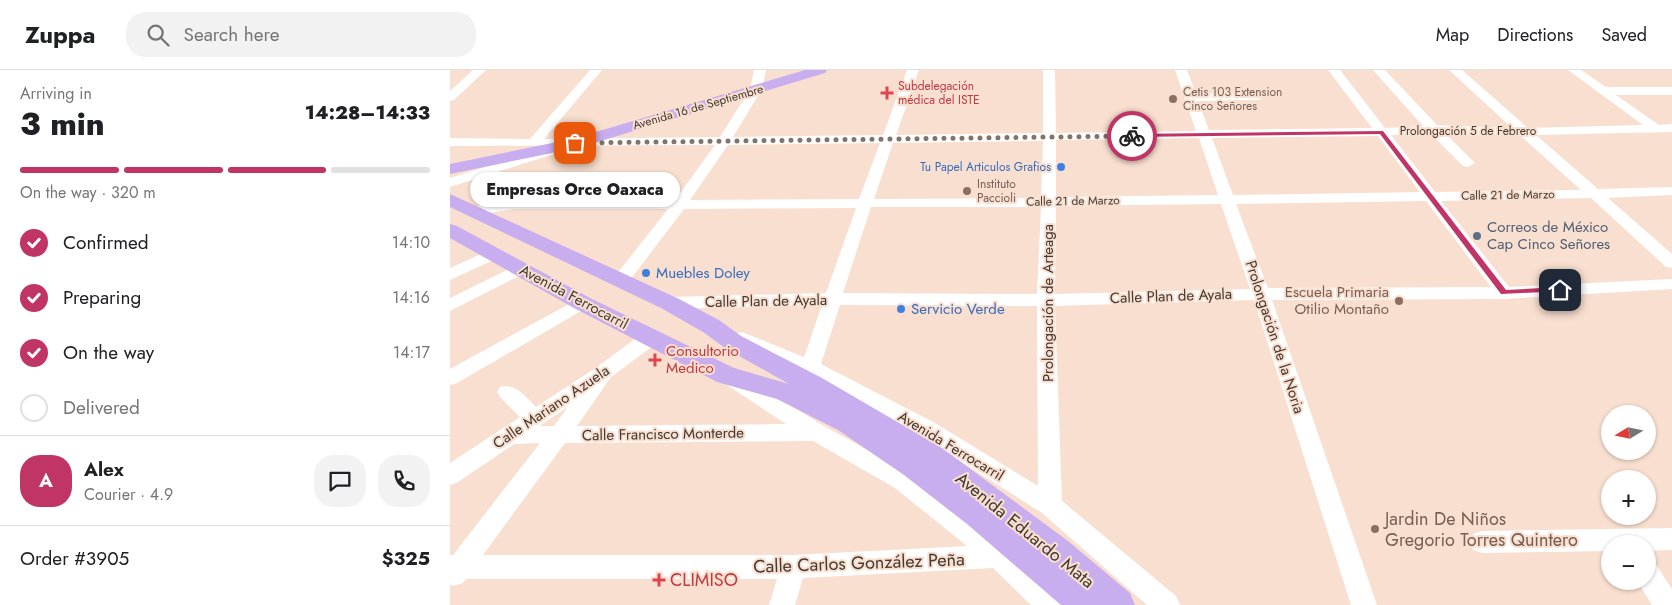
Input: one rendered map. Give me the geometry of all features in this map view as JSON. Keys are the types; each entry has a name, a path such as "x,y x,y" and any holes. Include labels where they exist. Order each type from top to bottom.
{"main road":[{"name":"Avenida 16 de Septiembre","path":"450,169 575,143 820,70"},
{"name":"Avenida Ferrocarril","path":"450,200 622,280 711,326 733,342 813,385 923,462"},
{"name":"Avenida Ferrocarril","path":"450,230 582,303 650,338 726,375 785,392 923,462"},
{"name":"Avenida Eduardo Mata","path":"923,462 978,515 1086,605"},
{"name":"Avenida Eduardo Mata","path":"923,462 1056,551 1118,605"}],"street":[{"path":"450,97 480,70"},
{"path":"534,142 596,70"},
{"path":"622,280 725,140 756,89 760,70"},
{"path":"810,367 834,300 865,202 912,70"},
{"name":"Prolongación de Arteaga","path":"1049,70 1050,202 1046,300 1050,506"},
{"name":"Prolongación de la Noria","path":"1182,70 1261,294 1364,605"},
{"path":"1334,70 1504,293"},
{"path":"1379,70 1468,164"},
{"path":"1455,70 1592,194 1672,262"},
{"path":"1574,70 1672,140"},
{"path":"1604,91 1672,91"},
{"path":"1191,98 1258,96"},
{"name":"Prolongación 5 de Febrero","path":"888,138 1381,132 1433,129 1523,132 1672,128"},
{"path":"450,142 575,143 888,138"},
{"name":"Avenida 16 de Septiembre","path":"450,183 575,143"},
{"name":"Calle 21 de Marzo","path":"474,210 515,205 1050,202 1592,194 1672,191"},
{"path":"450,275 492,254"},
{"path":"450,305 521,268"},
{"name":"Calle Plan de Ayala","path":"669,303 834,300 1046,300 1261,294 1504,293 1672,284"},
{"path":"450,378 582,303"},
{"name":"Avenida Ferrocarril","path":"711,326 810,367 927,429 1050,506 1167,605"},
{"name":"Calle Mariano Azuela","path":"450,475 604,372 650,338"},
{"path":"453,571 559,436 604,372"},
{"name":"Avenida Ferrocarril","path":"726,375 816,432 903,481 998,556 1042,601"},
{"path":"507,392 535,418"},
{"name":"Calle Francisco Monterde","path":"510,435 816,432"},
{"path":"1656,540 1672,539"},
{"path":"1482,542 1601,542"},
{"name":"Calle Carlos González Peña","path":"453,571 794,567 998,556"},
{"path":"782,605 794,567"},
{"path":"1656,588 1667,605"}],"way so far":[{"path":"575,143 1132,136"}],"place":[{"name":"Subdelegación médica del ISTE","path":"887,93"},
{"name":"Cetis 103 Extension Cinco Señores","path":"1173,99"},
{"name":"Empresas Orce Oaxaca","path":"575,143"},
{"name":"Tu Papel Articulos Grafios","path":"1061,167"},
{"name":"Instituto Paccioli","path":"967,191"},
{"name":"Correos de México Cap Cinco Señores","path":"1477,236"},
{"name":"Muebles Doley","path":"646,273"},
{"name":"Escuela Primaria Otilio Montaño","path":"1399,301"},
{"name":"Servicio Verde","path":"901,309"},
{"name":"Consultorio Medico","path":"655,360"},
{"name":"Jardin De Niños Gregorio Torres Quintero","path":"1375,529"},
{"name":"CLIMISO","path":"659,580"}],"route":[{"path":"1132,136 1381,132 1504,293 1560,290"}]}
